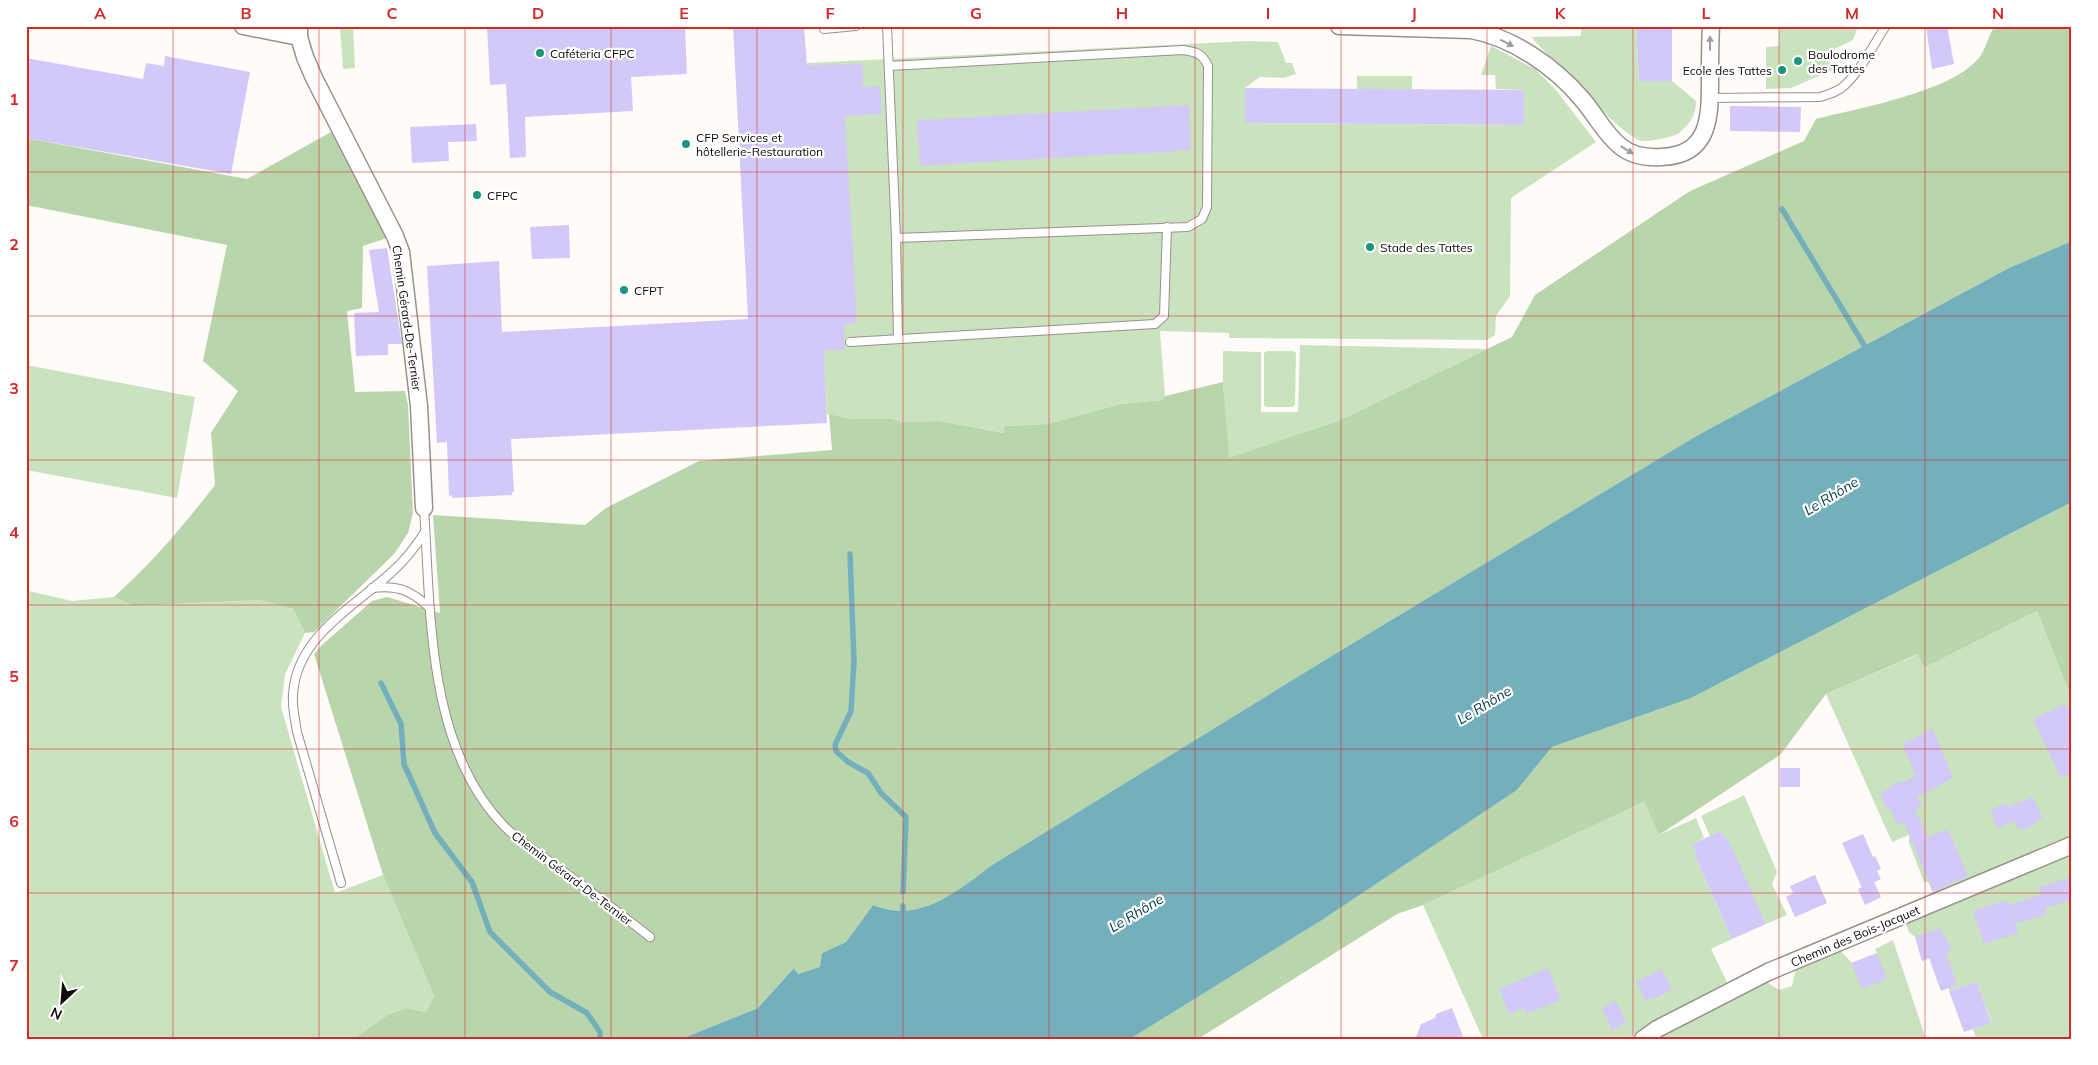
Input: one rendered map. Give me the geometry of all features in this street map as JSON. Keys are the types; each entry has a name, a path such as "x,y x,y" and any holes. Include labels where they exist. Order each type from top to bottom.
{"street":[{"name":"Chemin Gérard-De-Ternier","path":"243,26 299,32 305,58 314,78 395,236 401,252 420,406 424,508"},
{"path":"1339,26 1471,30 1485,33 1543,63 1581,97 1619,146 1638,156 1676,157 1689,151 1697,144 1708,124 1710,26"},
{"name":"Chemin des Bois-Jacquet","path":"1644,1039 1657,1029 1768,972 2072,845"}],"lane":[{"path":"824,26 824,29 856,26"},
{"path":"888,26 898,338"},
{"path":"1710,98 1820,97 1833,94 1845,86 1886,26"},
{"path":"889,66 1183,50 1198,52 1205,58 1208,66 1208,207 1202,219 1194,225 1188,227 896,238"},
{"path":"850,342 1155,324 1164,316 1167,227"},
{"name":"Chemin Gérard-De-Ternier","path":"424,508 429,607 437,675 451,735 461,759 482,796 504,826 650,936"},
{"path":"341,883 297,732 293,710 295,682 303,658 319,635 393,572 411,553 426,531"},
{"path":"372,588 391,586 406,590 418,597 429,607"}],"green space":[{"path":"340,26 353,26 355,68 343,69"},
{"path":"1581,26 1636,26 1639,80 1672,81 1696,101 1692,119 1677,135 1650,141 1642,141 1632,136 1603,112 1531,37 1581,36"},
{"name":"Boulodrome des Tattes","path":"1779,26 1858,26 1853,40 1826,53 1833,70 1791,88 1766,89 1766,47 1779,46"},
{"path":"1995,26 2072,26 2072,241 2009,268 1698,435 1325,660 992,865 951,895 922,908 907,911 890,910 873,905 846,942 822,953 821,967 798,974 794,968 758,1008 681,1039 353,1039 389,1014 407,1008 426,1012 434,996 383,875 314,654 372,601 387,597 440,613 433,515 585,525 606,508 699,461 832,450 829,414 850,419 893,419 902,422 940,421 1004,433 1005,426 1048,424 1121,404 1162,400 1165,396 1223,382 1229,458 1338,421 1512,337 1535,295 1690,191 1804,141 1816,119 1902,97 1946,81 1964,71 1977,60"},
{"path":"1248,41 1278,42 1286,63 1292,63 1296,74 1284,78 1260,77 1245,88 1245,123 1524,125 1524,90 1496,89 1495,75 1481,75 1491,46 1535,69 1556,90 1596,142 1511,198 1510,296 1496,316 1495,335 1487,340 1229,338 1229,333 1160,331 1165,396 1162,400 1121,404 1049,424 1005,426 1005,433 940,421 902,422 893,419 850,419 827,414 807,63"},
{"path":"1357,76 1412,76 1412,89 1357,89"},
{"path":"331,132 387,238 363,246 362,308 347,311 355,392 405,391 408,405 413,513 408,533 394,554 314,632 305,633 293,609 259,600 133,606 114,597 167,543 215,485 211,433 238,391 203,361 227,245 26,205 26,138 247,179"},
{"path":"1300,345 1487,349 1338,421 1228,459 1223,351 1261,352 1261,412 1298,412"},
{"path":"1267,351 1293,351 1296,353 1295,405 1293,407 1266,407 1264,405 1264,353"},
{"path":"26,365 195,397 177,498 26,470"},
{"path":"2072,502 2072,699 2037,611 1924,668 1918,654 1826,694 1780,755 1659,835 1644,802 1423,905 1397,914 1198,1039 1130,1039 1319,922 1517,790 1552,747 1691,698"},
{"path":"26,588 29,591 72,601 114,597 133,606 259,600 293,609 305,633 285,674 281,707 335,893 383,875 434,996 426,1012 407,1008 389,1014 353,1039 26,1039"},
{"path":"2037,611 2072,698 2072,836 1934,895 1928,882 1924,882 1909,843 1909,835 1892,842 1826,694 1919,654 1924,668"},
{"path":"1744,795 1777,872 1772,884 1787,915 1766,924 1721,831 1710,836 1701,816"},
{"path":"1644,802 1659,835 1696,818 1704,838 1693,844 1696,850 1694,854 1732,939 1711,949 1727,982 1640,1029 1629,1039 1483,1039 1423,905"},
{"path":"2072,854 2072,1039 1976,1039 1973,1029 1991,1022 1977,982 1949,991 1945,953 1922,961 1915,937 1909,932 1905,922"},
{"path":"1893,940 1926,1039 1656,1039 1689,1019 1765,981 1779,990 1792,986 1796,968 1839,949 1852,963 1877,953 1875,949"}],"water":[{"name":"Le Rhône","path":"2072,241 2072,502 1691,698 1552,747 1517,790 1319,922 1130,1039 681,1039 758,1008 794,968 798,974 820,967 822,953 846,942 873,905 890,910 906,911 922,908 951,895 992,865 1325,660 1698,435 2009,268"}],"building":[{"path":"487,26 685,26 687,74 631,77 633,111 525,117 526,157 510,158 506,84 490,85"},
{"path":"733,26 804,26 807,65 863,64 863,87 880,86 882,114 845,116 857,323 844,324 845,350 824,350 827,423 511,439 514,492 512,492 512,495 452,498 452,495 449,496 447,442 437,443 427,266 499,261 502,332 748,319"},
{"path":"1636,26 1672,26 1672,81 1639,81"},
{"path":"1926,26 1947,26 1954,64 1932,69"},
{"path":"165,56 250,72 231,174 26,138 26,58 143,79 146,63 164,66"},
{"path":"1245,88 1524,90 1524,125 1245,123"},
{"path":"1189,105 1191,150 920,166 917,120"},
{"path":"1730,106 1801,107 1800,132 1730,131"},
{"path":"476,124 477,141 448,142 449,161 412,163 410,127"},
{"path":"569,225 570,258 532,259 530,227"},
{"path":"387,248 402,344 388,344 388,355 356,356 354,313 379,312 369,250"},
{"path":"2065,704 2072,717 2072,772 2061,778 2033,719"},
{"path":"1933,729 1953,778 1917,797 1922,807 1915,810 1928,837 1948,829 1968,876 1933,892 1904,822 1897,825 1889,807 1886,808 1880,793 1900,781 1901,783 1916,776 1902,744"},
{"path":"1780,768 1800,768 1800,787 1780,787"},
{"path":"2033,797 2043,818 2034,822 2035,825 2023,830 2021,827 2017,829 2014,821 1998,829 1990,810 2006,803 2008,807"},
{"path":"1721,831 1725,838 1728,839 1766,924 1732,939 1694,854 1696,850 1692,844"},
{"path":"1863,834 1873,857 1875,856 1881,869 1877,871 1881,879 1862,888 1842,843"},
{"path":"1815,875 1827,903 1795,917 1786,897 1793,893 1790,886"},
{"path":"2072,877 2072,900 2045,908 2047,914 2015,924 2018,933 1984,944 1973,911 2007,900 2009,905 2041,895 2039,887"},
{"path":"1874,882 1881,897 1865,905 1858,889"},
{"path":"1941,928 1952,951 1946,953 1957,985 1941,991 1929,958 1922,961 1915,937"},
{"path":"1877,953 1887,979 1862,989 1851,963"},
{"path":"1548,968 1561,1000 1526,1014 1524,1008 1509,1014 1499,989"},
{"path":"1661,969 1672,989 1654,999 1653,997 1646,1001 1636,982"},
{"path":"1977,982 1991,1023 1964,1032 1949,991"},
{"path":"1616,1001 1626,1023 1612,1030 1602,1008"},
{"path":"1452,1008 1464,1039 1415,1039 1421,1024 1435,1018 1436,1014"}],"waterway":[{"path":"1782,209 1867,350"},
{"path":"850,554 854,661 851,711 835,745 836,751 848,762 868,773 881,793 906,817 903,892"},
{"path":"381,683 401,724 404,764 435,833 472,882 490,932 550,992 587,1013 600,1032 600,1039"},
{"path":"903,906 903,911"}],"place":[{"name":"Caféteria CFPC","path":"540,53"},
{"name":"Boulodrome des Tattes","path":"1798,61"},
{"name":"Ecole des Tattes","path":"1782,70"},
{"name":"CFP Services et hôtellerie-Restauration","path":"686,144"},
{"name":"CFPC","path":"477,195"},
{"name":"Stade des Tattes","path":"1370,247"},
{"name":"CFPT","path":"624,290"}]}
